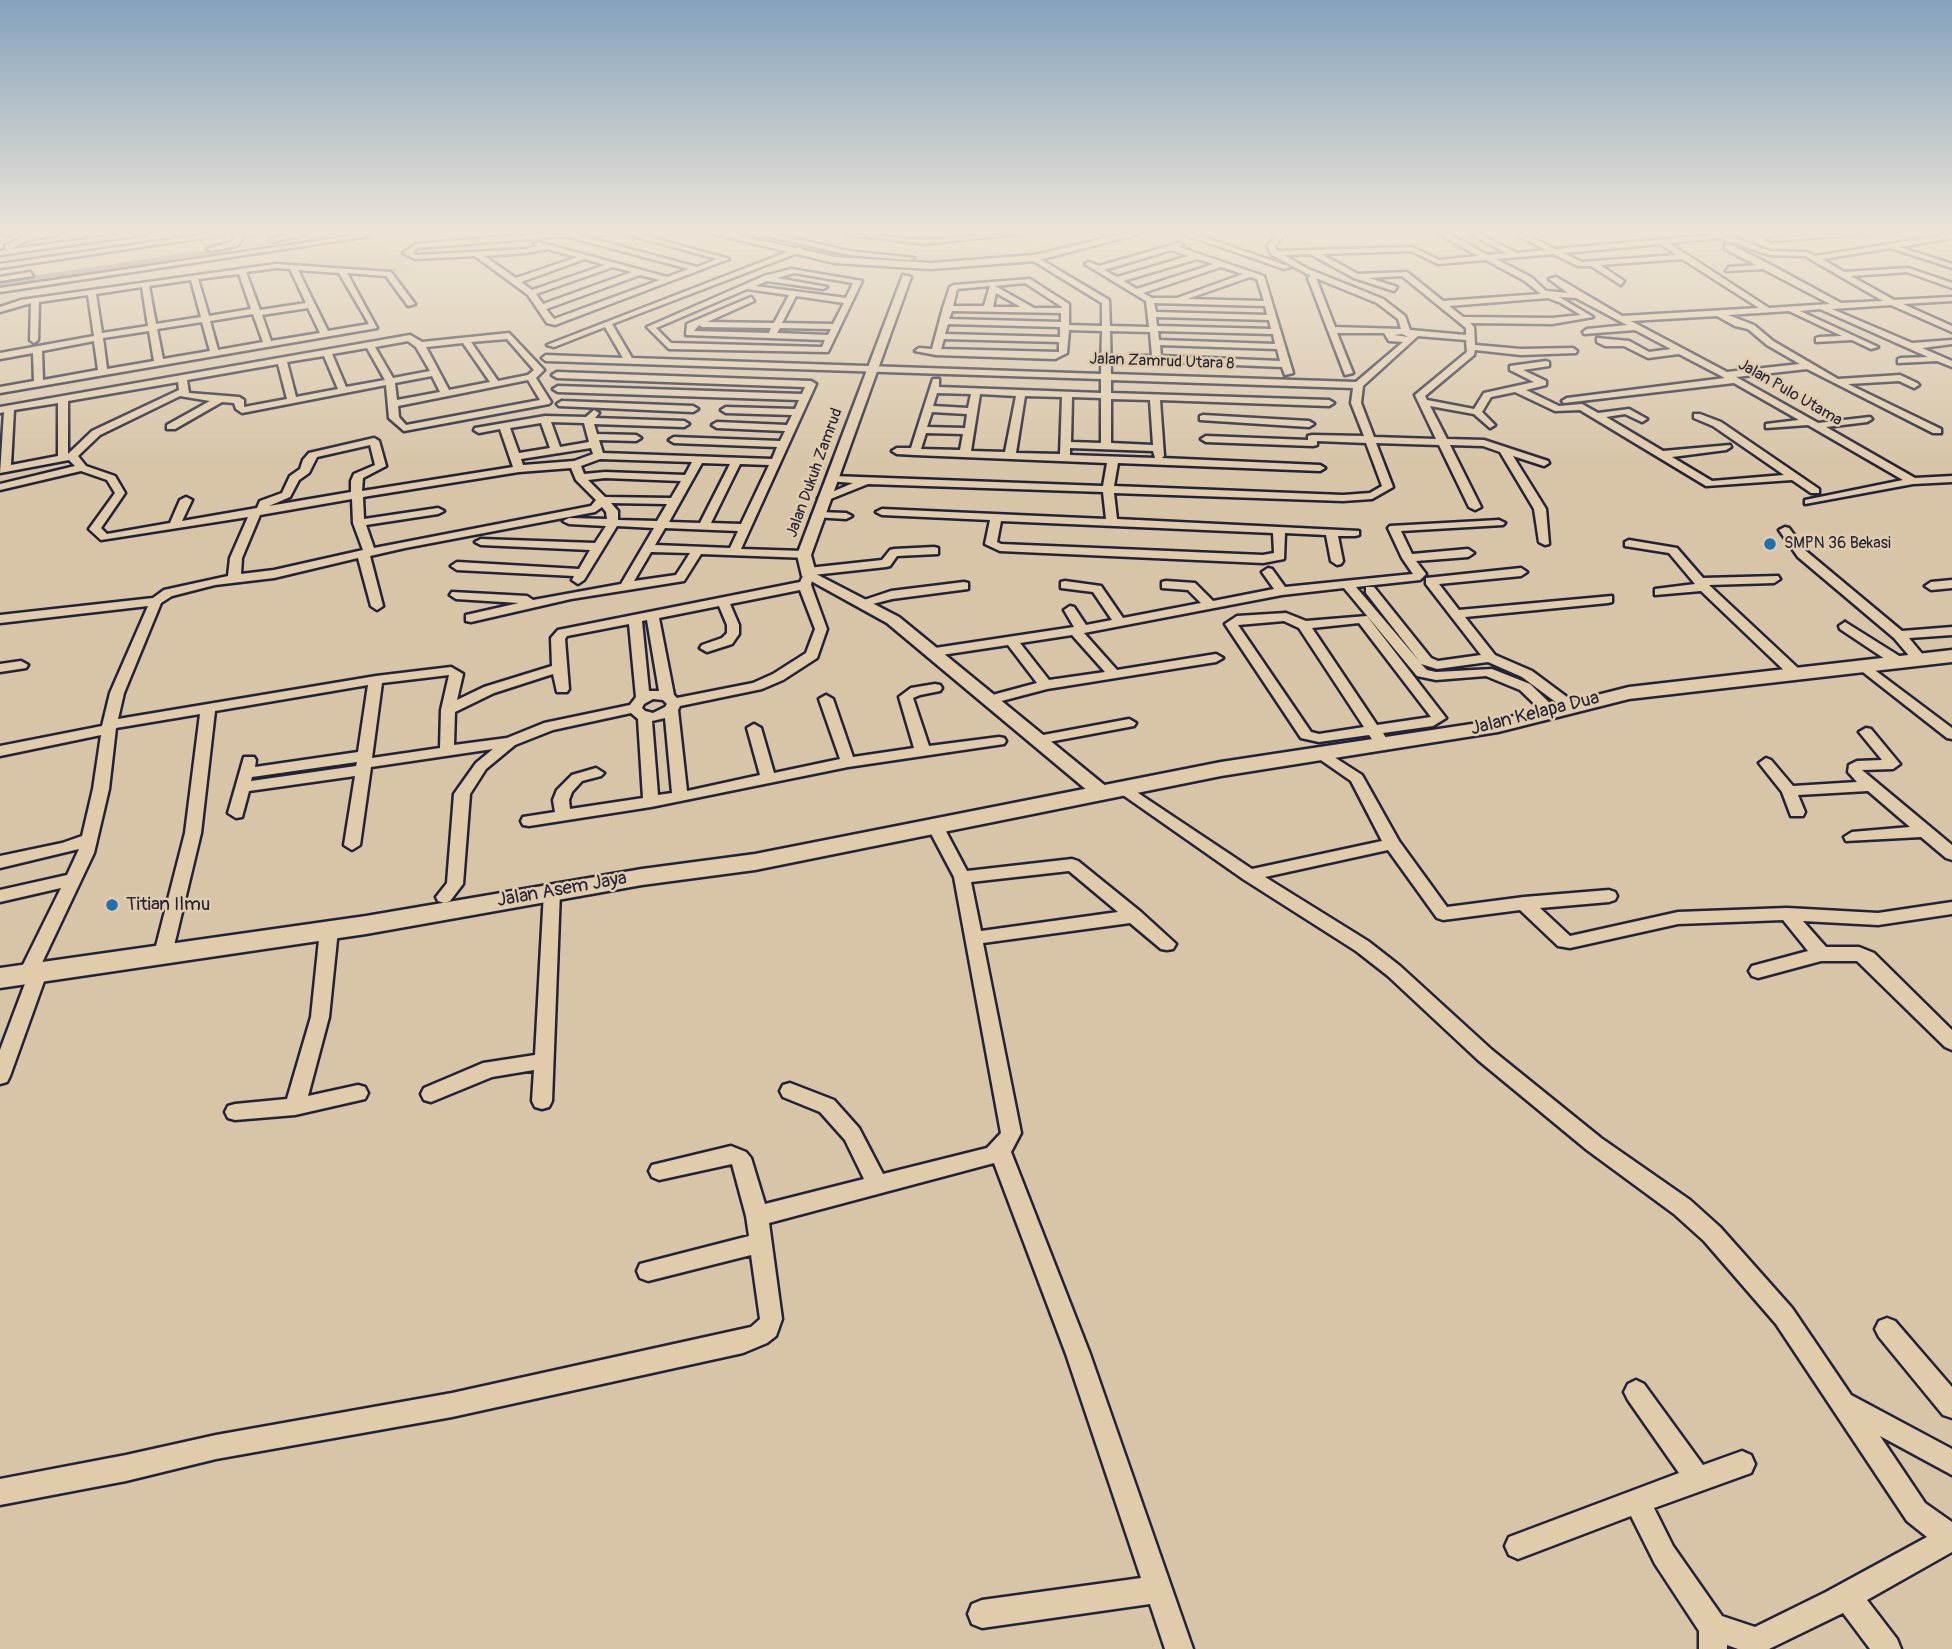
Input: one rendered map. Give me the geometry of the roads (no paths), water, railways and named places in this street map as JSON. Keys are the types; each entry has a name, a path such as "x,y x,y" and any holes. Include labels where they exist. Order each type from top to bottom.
{"main road":[{"name":"Jalan Kelapa Dua","path":"1111,790 1320,753 1378,736 1498,726 1561,709 1683,684 1952,656"},
{"name":"Jalan Asem Jaya","path":"0,978 329,930 552,892 755,862 1111,790"}],"street":[{"path":"35,311 39,384"},
{"path":"95,311 103,373"},
{"path":"150,311 159,363"},
{"path":"203,311 215,354"},
{"path":"0,346 35,345 256,311 268,345"},
{"path":"314,311 325,335"},
{"path":"365,311 374,326"},
{"path":"543,311 551,321 560,321 586,311"},
{"path":"551,345 641,311"},
{"path":"689,311 651,327 669,346 823,351 844,311"},
{"path":"746,325 755,311"},
{"path":"763,349 785,311"},
{"name":"Jalan Dukuh Zamrud","path":"807,577 804,555 893,311"},
{"path":"936,352 946,311"},
{"path":"919,351 1055,356 1063,353 1066,311"},
{"path":"1105,311 1106,446"},
{"path":"1152,311 1157,359"},
{"path":"1142,358 1287,368 1271,311"},
{"path":"1325,311 1348,373"},
{"path":"1380,311 1398,352"},
{"path":"1393,311 1402,318 1409,336"},
{"path":"1451,311 1470,327 1471,353 1420,395 1445,440 1475,508"},
{"path":"1493,311 1507,320"},
{"path":"1537,311 1552,321"},
{"path":"1463,320 1552,321 1589,317 1579,311"},
{"name":"Jalan Pulo Utama","path":"1605,311 1731,378 1913,481"},
{"path":"1641,311 1650,317"},
{"path":"1620,319 1733,311"},
{"path":"1795,311 1874,348"},
{"path":"1831,311 1952,364"},
{"path":"1911,311 1949,328"},
{"path":"743,313 723,312 687,328 690,334 746,338 832,338"},
{"path":"1716,312 1738,324 1751,327 1760,336 1836,382 1937,431"},
{"path":"1152,314 1273,318"},
{"path":"1212,316 1219,345"},
{"path":"808,326 813,317"},
{"path":"944,321 1277,332"},
{"path":"696,323 837,327"},
{"path":"608,324 629,360"},
{"path":"0,390 374,326 390,333 414,338 435,373 446,404"},
{"path":"1587,332 1636,327"},
{"path":"1926,330 1949,328"},
{"path":"1333,332 1391,334 1472,342 1521,352 1573,351"},
{"path":"171,427 218,400 236,385 282,361 370,345 390,333"},
{"path":"940,336 1064,340"},
{"path":"832,479 1360,498 1385,491 1387,481 1356,403 1358,384 1398,352 1409,336"},
{"path":"391,404 446,404 495,395 540,370 513,337 420,345"},
{"path":"728,381 746,338"},
{"path":"1819,340 1854,338"},
{"path":"464,340 495,395"},
{"path":"1600,340 1608,344 1626,343 1648,355 1679,351"},
{"path":"1155,342 1281,347"},
{"path":"1912,346 1951,342"},
{"path":"0,356 35,345"},
{"path":"370,345 390,381 394,418 404,428 446,404 495,395 546,402 531,377"},
{"path":"327,353 343,390"},
{"name":"Jalan Zamrud Utara 8","path":"546,358 1358,384"},
{"path":"1901,361 1937,358"},
{"path":"569,375 583,359"},
{"path":"282,361 292,401"},
{"path":"1477,412 1486,395 1543,383 1513,368 1546,364"},
{"path":"1547,404 1809,366"},
{"path":"236,385 239,407 242,410 435,373"},
{"path":"557,375 811,384 734,552"},
{"path":"599,456 594,440 594,413 621,377"},
{"path":"1836,382 1899,378 1913,384"},
{"path":"184,391 171,397 118,405 63,400 5,410 2,469 68,456 96,433 118,405 164,382 182,379 236,385"},
{"path":"182,379 184,391 189,398 218,400"},
{"path":"664,458 709,380"},
{"path":"708,442 741,381"},
{"path":"164,382 171,397"},
{"path":"915,452 935,385 976,391 1329,403"},
{"path":"1690,385 1706,395"},
{"path":"1517,388 1562,410 1580,406 1716,486 1794,477"},
{"path":"558,389 804,397"},
{"path":"965,454 976,391"},
{"path":"1010,456 1021,393"},
{"path":"1065,458 1067,394"},
{"path":"1155,397 1159,462"},
{"path":"1201,399 1209,464"},
{"path":"63,400 62,440 68,456 82,468 111,478 120,493 95,529 105,538 355,495 575,464 599,456 776,462"},
{"path":"1303,402 1318,476 1314,496"},
{"path":"1423,402 1477,412 1490,425"},
{"path":"562,404 647,423 684,424"},
{"path":"479,430 594,413 693,409"},
{"path":"929,409 973,411"},
{"path":"726,410 798,412"},
{"path":"1596,416 1626,411 1642,419"},
{"path":"1698,416 1717,424 1815,491"},
{"path":"1203,418 1311,435"},
{"path":"545,419 556,450"},
{"path":"1770,426 1867,419"},
{"path":"623,457 647,423"},
{"path":"717,425 791,428"},
{"path":"504,426 519,470"},
{"path":"923,430 968,431"},
{"path":"62,440 96,433"},
{"path":"1206,439 1311,435 1445,440 1484,443 1544,463"},
{"path":"515,457 594,440 636,438"},
{"path":"674,440 783,444"},
{"path":"234,579 236,558 264,503 286,495 295,478 305,471 311,457 374,441 381,466 358,476 355,495 377,606"},
{"path":"1065,445 1158,448"},
{"path":"1660,454 1726,447"},
{"path":"897,451 1209,464 1318,476"},
{"path":"1505,452 1540,509 1545,542"},
{"path":"625,587 699,459"},
{"path":"704,526 737,460"},
{"path":"1113,460 1108,489 1112,522 1125,537 1270,559 1280,556 1279,530"},
{"path":"571,595 613,523 612,510 580,478 575,464"},
{"path":"0,487 40,480 82,468"},
{"path":"580,478 605,475 688,478"},
{"path":"1809,502 1913,481 1952,479"},
{"path":"824,498 868,481"},
{"path":"174,527 186,500"},
{"path":"602,500 675,501"},
{"path":"0,619 156,601 168,593 234,579 274,574 366,553 595,509 602,500"},
{"path":"359,523 438,511"},
{"path":"882,512 996,518 1091,536 1112,522"},
{"path":"818,515 846,516"},
{"path":"996,518 991,544 994,546 1091,536 1279,530 1355,533"},
{"path":"540,520 745,528"},
{"path":"935,652 1079,630 1282,591 1349,587 1420,576 1394,528 1499,523"},
{"path":"1785,530 1812,564 1899,635 1921,661"},
{"path":"1331,532 1337,561"},
{"path":"481,542 598,547"},
{"path":"1629,544 1671,549 1701,585 1795,673"},
{"path":"647,548 804,555"},
{"path":"471,618 571,595 680,578 697,551"},
{"path":"562,689 557,656 559,635 723,601 807,577 886,563 894,553 934,551"},
{"path":"1408,558 1468,553"},
{"path":"457,566 582,573"},
{"path":"1268,572 1282,591"},
{"path":"1521,572 1430,581 1490,657 1527,674 1561,709"},
{"path":"807,577 893,620 935,652 1038,740 1111,790 1362,946 1394,971 1485,1055 1594,1144 1682,1207 1712,1234 1784,1316 1847,1405 1916,1512 1932,1526 1952,1537"},
{"path":"236,813 246,773 363,763 510,742 549,726 757,686 778,677 812,655 821,629 807,577"},
{"path":"1659,592 1701,585 1774,579"},
{"path":"1931,586 1952,584"},
{"path":"1065,585 1097,589 1119,622"},
{"path":"1166,585 1191,586 1210,605"},
{"path":"861,603 891,595 964,586"},
{"path":"1349,587 1422,673 1436,676 1487,672 1525,687 1561,709"},
{"path":"1370,590 1426,661 1437,665 1490,657"},
{"path":"456,595 547,601"},
{"path":"1457,614 1608,599"},
{"path":"1,1070 32,974 86,853 107,755 109,727 124,669 156,601"},
{"path":"707,648 727,641 733,635 733,625 723,601"},
{"path":"1070,610 1079,630 1115,675"},
{"path":"652,615 671,703 680,797"},
{"path":"1286,617 1304,625 1362,619 1439,716 1433,722 1378,736 1318,738 1302,732 1231,624 1237,620 1286,617"},
{"path":"635,618 651,802"},
{"path":"1304,625 1378,736"},
{"path":"1845,626 1899,662"},
{"path":"1899,635 1952,631"},
{"path":"1011,640 1046,685"},
{"path":"990,700 1046,685 1216,658"},
{"path":"0,668 21,665"},
{"path":"1864,666 1952,735"},
{"path":"448,710 489,690 559,668"},
{"path":"0,751 208,708 376,680 455,672 448,710 447,751"},
{"path":"352,845 376,680"},
{"path":"923,752 906,697 916,691 935,688"},
{"path":"826,699 848,762"},
{"path":"641,708 664,715 671,703"},
{"path":"163,954 193,833 208,708"},
{"path":"1038,740 1129,723"},
{"path":"754,728 769,780"},
{"path":"1866,732 1893,761 1890,765 1854,768 1952,855"},
{"path":"529,821 680,797 848,762 999,741"},
{"path":"444,897 455,884 462,794 481,766 510,742"},
{"path":"1320,753 1357,778 1392,844 1443,914 1609,896"},
{"path":"1766,763 1789,791 1797,812"},
{"path":"563,816 561,800 565,790 578,778 596,773"},
{"path":"1789,791 1872,786"},
{"path":"757,1216 1000,1151 1011,1133 962,877 935,826"},
{"path":"1852,836 1924,831"},
{"path":"0,862 65,848 89,839"},
{"path":"1249,875 1392,844"},
{"path":"962,877 1072,865 1167,944"},
{"path":"0,896 74,878"},
{"path":"542,1101 552,892"},
{"path":"1524,904 1564,941 1570,942 1678,918 1787,914 1878,919 1952,908"},
{"path":"1787,914 1821,954"},
{"path":"974,938 1135,916"},
{"path":"295,1108 320,1017 329,930"},
{"path":"1758,971 1821,954 1859,954 1867,958 1952,1042"},
{"path":"431,1094 490,1069 544,1061"},
{"path":"790,1090 827,1106 852,1135 877,1184"},
{"path":"235,1112 295,1108 358,1093"},
{"path":"1000,1151 1078,1354 1179,1649"},
{"path":"0,1492 126,1468 216,1447 452,1405 743,1342 759,1335 768,1328 771,1319 757,1216 744,1164 732,1155 659,1171"},
{"path":"648,1271 760,1243"},
{"path":"1887,1329 1952,1406"},
{"path":"1636,1392 1699,1480"},
{"path":"1847,1405 1952,1463"},
{"path":"1518,1546 1742,1464"},
{"path":"1637,1501 1664,1555 1713,1638 1756,1645 1952,1537"},
{"path":"982,1614 1159,1589"},
{"path":"1847,1596 1887,1649"}],"place":[{"name":"SMPN 36 Bekasi","path":"1770,544"},
{"name":"Titian Ilmu","path":"112,905"}]}
